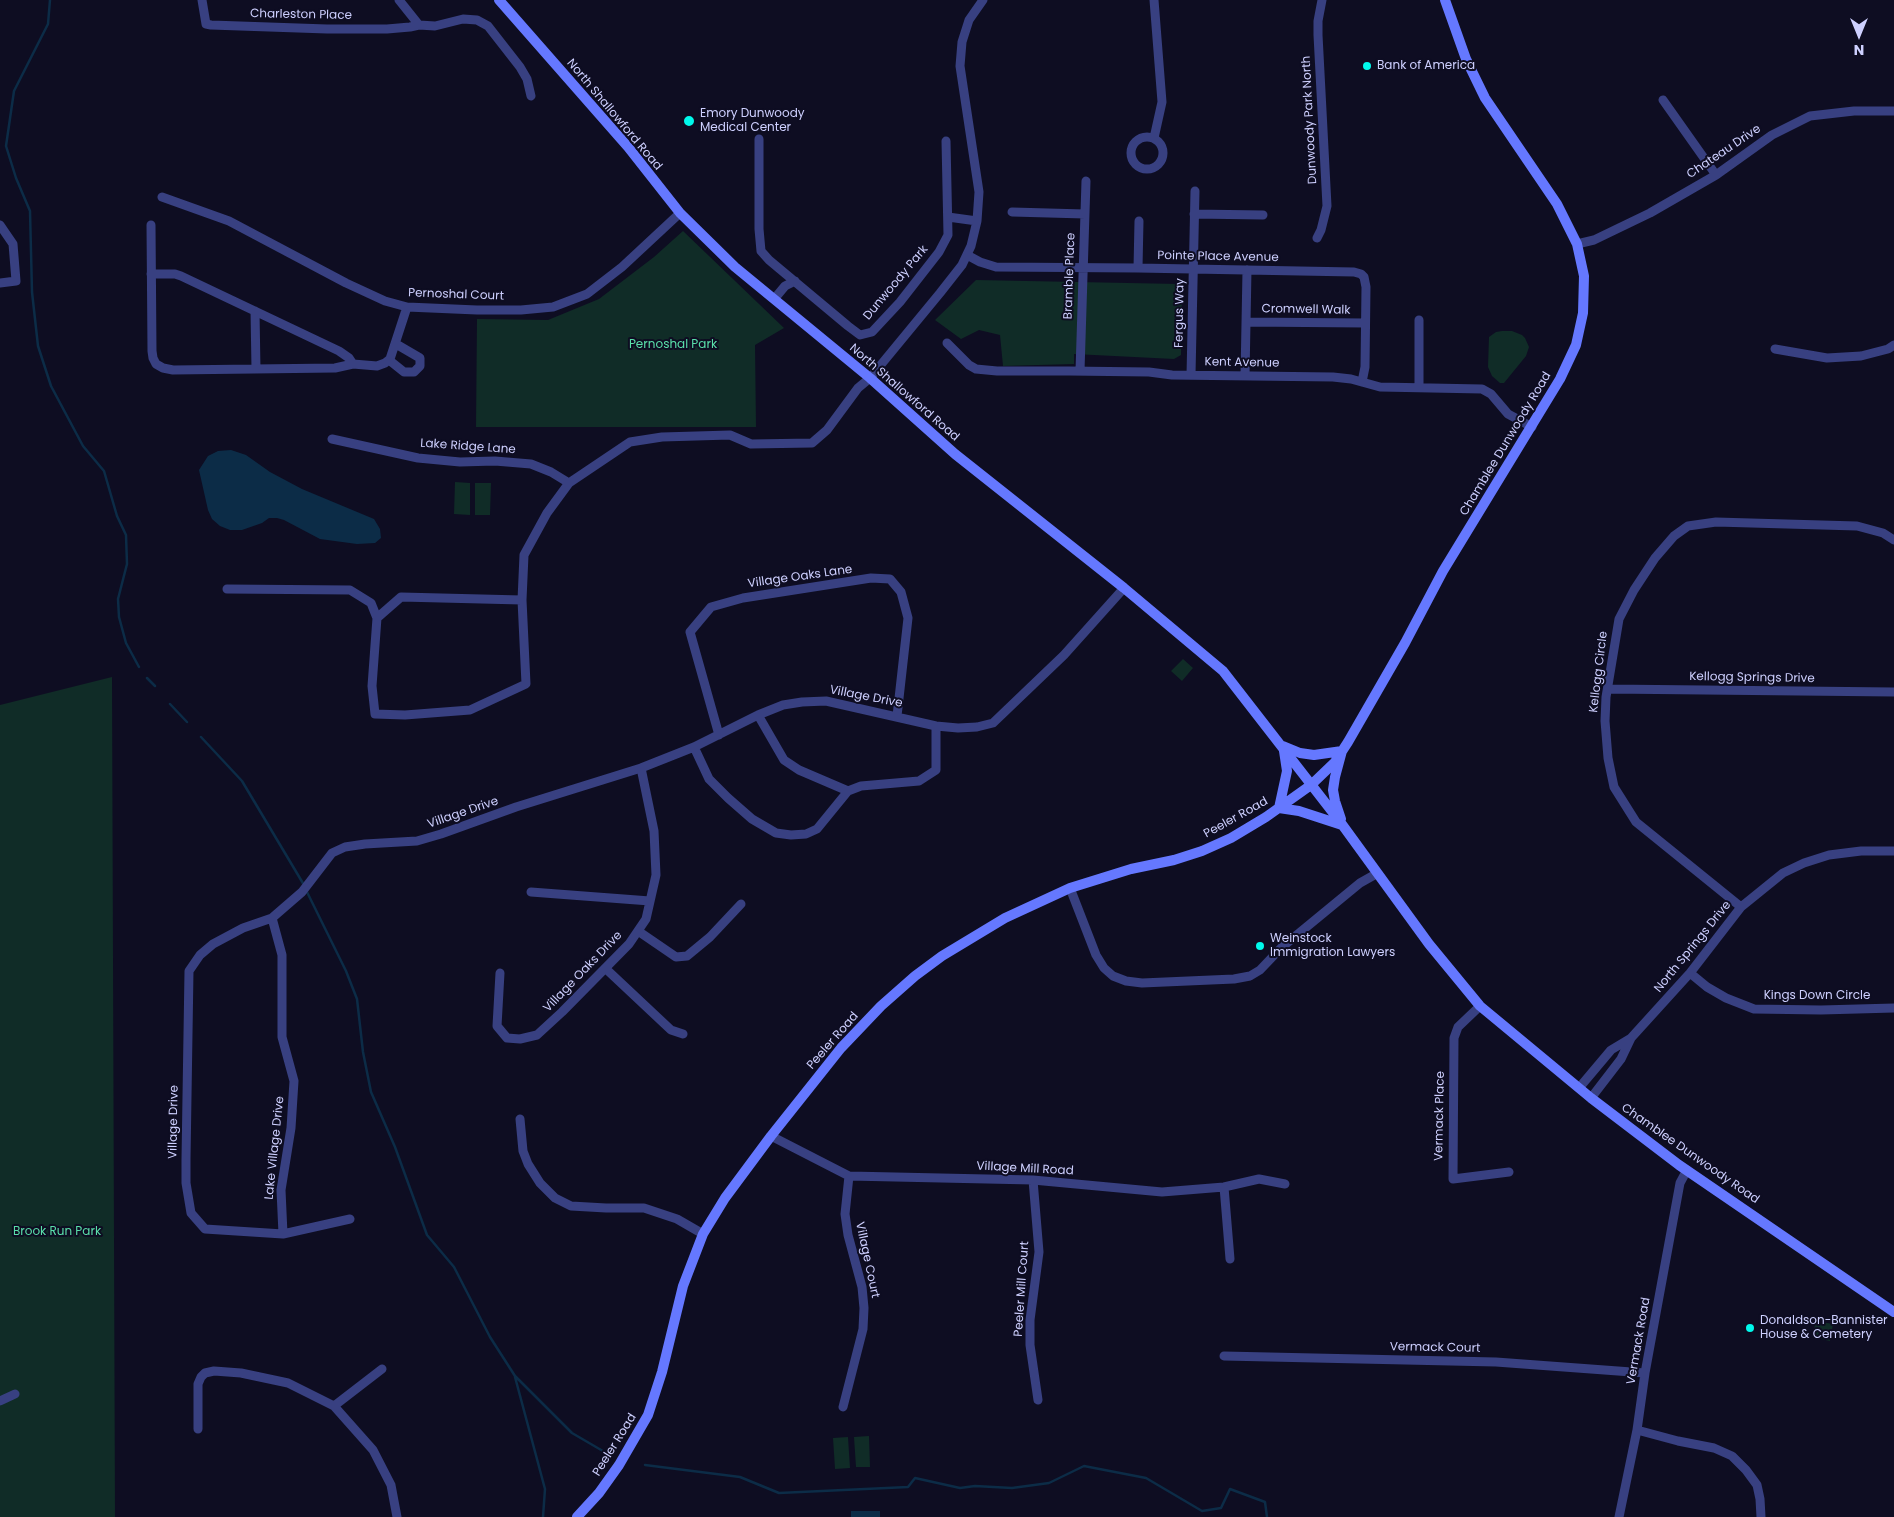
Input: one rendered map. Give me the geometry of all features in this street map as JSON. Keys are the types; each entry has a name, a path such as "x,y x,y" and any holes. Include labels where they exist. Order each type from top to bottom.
{"street":[{"name":"Charleston Place","path":"202,0 206,24 210,25 327,30 387,29 410,28 419,25 435,26 463,19 477,20 488,26 520,67 527,79 531,96"},
{"path":"399,0 419,25"},
{"name":"North Shallowford Road","path":"499,0 628,148 680,213 735,267 870,378 955,454 1124,588 1223,671 1311,785"},
{"path":"227,589 350,590 371,603 377,618 372,686 375,714 405,716 470,710 526,684 522,600 524,555 547,513 569,483 630,442 662,437 730,435 751,444 812,443 826,430 858,388 870,378 956,274 967,255 974,237 978,221 979,192 960,66 962,42 969,20 983,0"},
{"path":"1154,0 1162,102 1154,138"},
{"name":"Dunwoody Park North","path":"1317,238 1322,230 1327,206 1318,35 1322,0"},
{"name":"Chamblee Dunwoody Road","path":"1311,785 1342,751 1405,643 1443,571 1560,379 1572,357 1580,333 1584,286 1583,268 1577,244 1557,204 1485,98 1466,59 1445,0"},
{"path":"1663,100 1716,175"},
{"name":"Chateau Drive","path":"1577,244 1594,240 1650,213 1716,175 1772,135 1810,116 1854,111 1894,111"},
{"name":"Dunwoody Park","path":"759,139 758,229 761,251 769,260 860,335 872,332 900,302 939,252 948,235 946,141"},
{"name":"Bramble Place","path":"1080,371 1086,181"},
{"name":"Fergus Way","path":"1191,375 1195,191"},
{"name":"Pernoshal Court","path":"162,197 229,220 346,283 385,301 407,307 521,310 553,307 587,294 602,283 680,213"},
{"path":"1012,212 1085,214"},
{"path":"1194,214 1263,215"},
{"path":"948,217 978,221"},
{"path":"1138,268 1139,221"},
{"path":"0,225 13,244 16,281 0,283"},
{"path":"151,225 152,352 156,364 163,368 173,370 335,368 353,364 377,366 389,360 393,354 407,307"},
{"name":"Pointe Place Avenue","path":"967,255 980,262 996,266 1247,270 1361,274 1364,277 1366,287 1365,367 1362,382"},
{"path":"1245,376 1247,270"},
{"path":"151,274 175,274 181,276 339,351 349,358 353,364"},
{"path":"774,298 785,286 795,281"},
{"path":"254,311 256,369"},
{"path":"1419,320 1419,387"},
{"name":"Cromwell Walk","path":"1246,322 1365,324"},
{"name":"Kent Avenue","path":"947,343 969,365 976,369 996,371 1332,377 1380,387 1482,389 1492,394 1508,414 1532,427"},
{"path":"389,360 404,372 414,372 420,366 420,358 396,344"},
{"path":"1775,349 1827,358 1861,356 1888,349 1894,345"},
{"name":"Lake Ridge Lane","path":"332,439 418,458 460,462 495,461 531,464 551,472 569,483"},
{"name":"Kellogg Circle","path":"1741,907 1636,822 1614,787 1608,758 1605,721 1606,698 1619,619 1634,590 1655,558 1674,536 1688,526 1716,522 1857,526 1883,532 1894,540"},
{"name":"Village Oaks Lane","path":"719,735 690,632 711,607 742,598 871,578 890,578 901,592 908,618 897,716"},
{"name":"Village Drive","path":"350,1219 283,1234 205,1229 191,1213 186,1183 189,971 200,955 213,944 243,928 272,918 307,885 332,853 345,847 417,841 442,834 516,807 641,768 694,747 782,705 826,701 936,726 958,728 977,727 993,723 1064,655 1124,588"},
{"path":"377,618 401,597 522,600"},
{"name":"Kellogg Springs Drive","path":"1609,689 1894,692"},
{"path":"758,715 784,760 798,770 848,791"},
{"path":"694,747 709,779 752,819 776,833 806,834 817,829 848,791 861,786 919,781 936,770 936,726"},
{"path":"1282,746 1300,753 1314,755 1342,751 1334,777 1333,790 1343,825"},
{"path":"1282,746 1287,771 1279,808 1300,810 1343,825"},
{"name":"Village Oaks Drive","path":"500,972 497,1026 507,1038 520,1039 537,1035 629,944 638,931 646,918 656,875 654,831 641,768"},
{"path":"1070,888 1096,955 1104,968 1113,976 1126,982 1142,983 1234,979 1250,976 1260,970 1281,948 1360,883 1376,874 1343,825 1311,785"},
{"name":"Peeler Road","path":"577,1517 599,1493 619,1465 648,1414 662,1372 690,1263 703,1234 725,1198 771,1136 841,1048 881,1006 915,976 942,956 1005,918 1070,888 1131,869 1174,860 1202,851 1231,838 1279,808 1311,785"},
{"name":"North Springs Drive","path":"1591,1098 1621,1059 1631,1038 1690,973 1741,907 1783,874 1804,864 1836,854 1861,851 1894,851"},
{"name":"Chamblee Dunwoody Road","path":"1376,874 1428,944 1480,1006 1591,1098 1687,1170 1894,1312"},
{"path":"531,892 650,901"},
{"path":"638,931 676,956 687,956 710,937 741,904"},
{"name":"Lake Village Drive","path":"272,918 282,955 282,1037 294,1081 291,1128 281,1190 283,1234"},
{"path":"605,968 671,1030 683,1034"},
{"name":"Kings Down Circle","path":"1690,973 1707,987 1726,998 1754,1009 1894,1008"},
{"name":"Vermack Place","path":"1480,1006 1458,1027 1454,1038 1453,1179 1509,1172"},
{"name":"North Springs Drive","path":"1579,1088 1611,1050 1631,1038"},
{"path":"520,1119 523,1151 528,1164 540,1183 555,1198 571,1206 644,1208 677,1219 703,1234"},
{"name":"Village Mill Road","path":"771,1136 849,1176 1034,1180 1162,1192 1224,1187 1258,1179 1285,1184"},
{"name":"Vermack Road","path":"1620,1517 1680,1183 1687,1170"},
{"name":"Village Court","path":"843,1407 863,1329 864,1308 862,1286 844,1214 849,1176"},
{"name":"Peeler Mill Court","path":"1034,1180 1039,1252 1030,1320 1030,1345 1038,1400"},
{"path":"1224,1187 1230,1259"},
{"name":"Vermack Court","path":"1224,1356 1496,1362 1645,1373"},
{"path":"334,1406 382,1368"},
{"path":"198,1429 198,1384 205,1373 214,1371 241,1373 288,1383 334,1406 373,1450 391,1485 397,1517"},
{"path":"0,1401 15,1394"},
{"path":"1637,1430 1714,1448 1732,1456 1757,1485 1761,1517"}],"green space":[{"name":"Pernoshal Park","path":"683,231 784,328 755,345 756,427 476,427 477,319 548,320 599,299 654,257"},
{"path":"976,280 1179,284 1182,288 1181,355 1174,359 1074,354 1074,364 1003,366 1000,335 979,330 961,339 935,320"},
{"path":"1512,331 1522,335 1529,347 1526,356 1504,383 1500,383 1492,376 1488,367 1489,337 1496,332"},
{"path":"455,482 470,483 470,515 454,514"},
{"path":"475,483 491,483 490,515 475,515"},
{"path":"1183,659 1193,668 1182,681 1171,671"},
{"name":"Brook Run Park","path":"112,677 115,1517 0,1517 0,705"},
{"path":"1816,1321 1833,1324 1830,1341 1812,1337"},
{"path":"869,1436 870,1467 856,1467 854,1437"},
{"path":"848,1437 850,1468 835,1469 833,1438"}],"water":[{"path":"231,450 246,455 270,472 302,489 374,519 380,529 381,538 375,543 357,544 320,539 277,518 269,518 262,523 242,530 230,530 220,526 212,519 208,510 199,470 208,456 218,451"},
{"path":"851,1511 880,1511 880,1517 851,1517"}],"waterway":[{"path":"50,0 48,24 14,91 6,146 16,178 30,211 32,292 38,346 51,386 83,446 104,471 117,516 126,535 127,564 118,599 119,617 126,643 139,667"},
{"path":"147,678 155,686"},
{"path":"170,704 187,722"},
{"path":"201,737 242,781 304,885"},
{"path":"306,890 346,971 357,999 363,1052 371,1092 395,1147 427,1235 454,1267 490,1337 515,1376 572,1433 608,1454 614,1449"},
{"path":"515,1377 545,1489 543,1517"},
{"path":"645,1465 740,1477 779,1493 908,1487 915,1478 960,1488 975,1486 1012,1488 1049,1483 1084,1466 1146,1478 1202,1511 1221,1508 1230,1489 1265,1502 1267,1517"}],"place":[{"name":"Bank of America","path":"1367,66"},
{"name":"Emory Dunwoody Medical Center","path":"689,121"},
{"name":"Weinstock Immigration Lawyers","path":"1260,946"},
{"name":"Donaldson-Bannister House & Cemetery","path":"1750,1328"}]}
